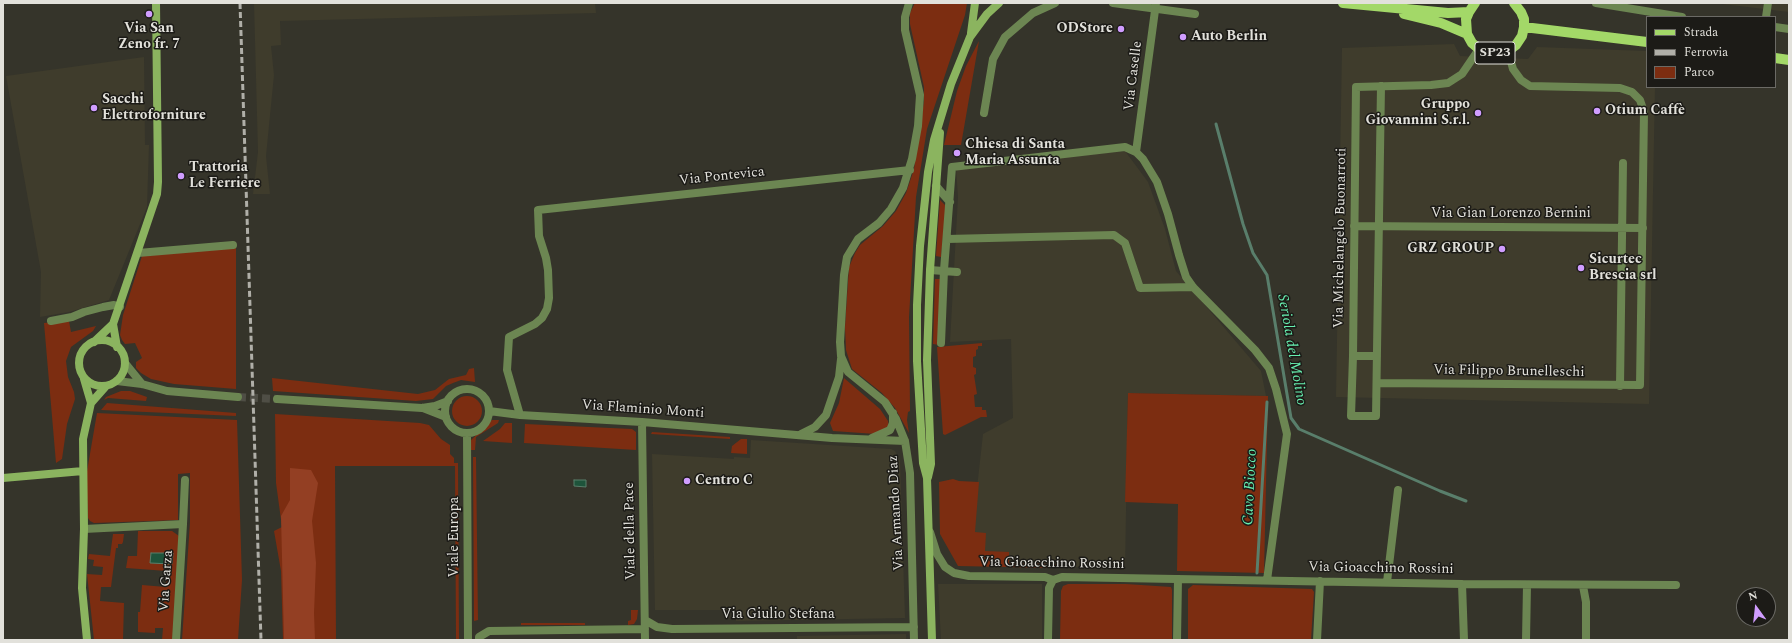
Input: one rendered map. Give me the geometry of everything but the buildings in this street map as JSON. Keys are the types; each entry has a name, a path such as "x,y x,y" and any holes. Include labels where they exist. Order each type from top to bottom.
{"main road":[{"path":"87,640 84,623 82,588 84,529 84,439 91,403 79,364 83,351 113,324 154,204 158,182 156,3"},
{"name":"Via Armando Diaz","path":"932,640 927,478 924,463 917,361 917,305 920,246 928,172 934,140 951,84 970,37 975,3"},
{"name":"Via Armando Diaz","path":"970,37 987,14 999,3"},
{"name":"SP23","path":"1344,3 1448,13 1469,12"},
{"name":"SP23","path":"1475,3 1469,12 1466,26 1467,34 1472,43 1479,49 1488,53 1498,54 1508,51 1516,45 1522,36 1524,27 1521,12 1514,3"},
{"name":"SP23","path":"1377,7 1441,23 1467,34"},
{"name":"SP23","path":"1524,27 1646,42"},
{"path":"1776,58 1789,60"},
{"name":"Via Armando Diaz","path":"927,478 931,464 927,360 930,270 942,117"},
{"name":"Via Armando Diaz","path":"920,246 930,270"},
{"path":"91,403 106,386 117,381 121,376 125,363 124,357 117,347 113,324"},
{"path":"94,342 106,341 117,347"},
{"path":"84,378 94,385 106,386"},
{"path":"3,478 84,471"}],"street":[{"name":"Via Armando Diaz","path":"909,3 905,17 905,30 920,95 918,126 910,170 903,188 891,209 879,223 858,239 847,257 843,282 840,342 841,356 848,372 880,396 893,413 905,441 910,473 914,640"},
{"path":"984,113 993,59 1005,37 1033,13 1054,3"},
{"path":"1112,3 1156,6 1195,14"},
{"path":"1596,3 1676,16"},
{"path":"1766,16 1768,3"},
{"name":"Via Caselle","path":"1136,152 1156,6"},
{"path":"1776,27 1789,30"},
{"name":"Via Michelangelo Buonarroti","path":"1377,383 1376,416 1351,416 1356,87 1431,85 1448,83 1462,74 1479,49"},
{"path":"1508,51 1513,69 1520,80 1530,86 1620,88 1632,92 1640,100 1644,112 1643,228"},
{"path":"1377,383 1381,86"},
{"path":"941,343 944,270 952,167 1125,147 1136,152 1143,159 1157,182 1186,277 1193,287 1255,350 1270,368 1287,434 1267,580"},
{"path":"1620,386 1623,163"},
{"name":"Via Pontevica","path":"520,415 507,370 509,337 535,324 542,318 547,310 549,298 548,270 538,231 538,210 910,170"},
{"path":"936,186 950,202"},
{"name":"Via Gian Lorenzo Bernini","path":"1354,226 1643,228"},
{"name":"Via Filippo Brunelleschi","path":"1377,383 1640,385 1643,228"},
{"path":"946,239 1114,235 1125,243 1140,288 1193,287"},
{"path":"138,253 232,245"},
{"path":"930,270 958,272"},
{"path":"51,321 72,317 103,307 114,305 120,307"},
{"path":"832,438 824,433 820,428 821,422 828,410 839,376 841,356"},
{"path":"1353,356 1377,356"},
{"path":"125,363 142,384"},
{"path":"839,376 846,374 852,376"},
{"path":"117,381 142,384 167,391 238,397"},
{"path":"277,399 422,408 435,406 448,401 457,392 469,390 475,391 485,399 489,411 483,427 466,433 452,427 446,418 422,408"},
{"path":"446,418 446,406 448,401"},
{"name":"Via Flaminio Monti","path":"489,411 520,415 642,422 832,438 905,441"},
{"path":"869,439 890,430 893,423 893,413"},
{"name":"Viale della Pace","path":"642,422 645,640"},
{"name":"Via Flaminio Monti","path":"795,435 808,431 821,422"},
{"name":"Viale Europa","path":"466,433 468,640"},
{"name":"Via Garza","path":"176,640 185,480"},
{"path":"1387,582 1398,490"},
{"path":"84,529 183,524"},
{"name":"Via Gioacchino Rossini","path":"929,528 937,554 945,567 954,573 968,576 1045,577 1052,580 1062,577 1583,586 1676,585"},
{"path":"1177,640 1178,579"},
{"path":"1048,640 1049,588 1052,580"},
{"path":"1317,640 1320,582"},
{"path":"1462,584 1464,640"},
{"path":"1526,640 1527,585"},
{"path":"1583,586 1586,602 1586,640"},
{"name":"Via Giulio Stefana","path":"645,620 657,627 672,629 914,627"},
{"path":"479,640 479,637 489,631 644,629"}],"shaded area":[{"path":"254,3 595,3 596,13 280,21 281,45 271,46 274,75 266,156 270,194 253,194 258,152"},
{"path":"1714,3 1789,3 1789,12"},
{"path":"1454,44 1460,56 1528,59 1537,47 1646,51 1646,88 1655,88 1649,404 1336,397 1342,48"},
{"path":"144,57 145,145 149,145 147,207 109,300 69,312 40,317 41,272 6,76"},
{"path":"1125,151 1148,182 1165,229 1176,271 1261,371 1266,396 1128,393 1125,570 969,560 983,434 1013,418 1011,339 950,342 958,197 956,168"},
{"path":"751,440 891,449 895,451 900,461 905,618 736,621 736,610 655,610 652,454 734,459 734,457 750,458"},
{"path":"290,468 311,470 318,483 312,521 316,563 314,613 315,640 284,640 281,516 290,500"},
{"path":"574,480 586,480 586,487 574,486"},
{"path":"151,553 173,553 172,564 150,563"},
{"path":"938,584 1042,584 1042,640 941,640"},
{"path":"906,634 906,640 797,640 797,636"}],"green space":[{"path":"915,3 967,3 965,15 927,129 916,197 909,317 910,411 908,412 907,420 909,433 895,408 882,393 852,369 846,350 845,327 849,267 855,253 860,245 883,226 896,211 906,193 914,169 924,101 924,87 910,24 910,13"},
{"path":"979,41 961,145 944,145 957,91 966,66"},
{"path":"940,200 946,206 941,257 936,256"},
{"path":"236,248 236,389 174,384 151,379 141,373 136,368 136,362 142,358 135,343 125,344 120,335 123,315 142,256"},
{"path":"935,279 942,279 939,345 933,344"},
{"path":"69,321 71,332 96,326 93,331 71,347 66,361 68,377 75,399 67,424 62,459 56,463 44,323"},
{"path":"982,343 982,346 978,346 978,349 976,350 976,356 973,357 973,367 976,368 976,374 974,375 977,394 974,395 975,407 982,407 982,410 986,410 987,417 981,417 945,435 943,434 937,347"},
{"path":"474,368 475,382 461,380 446,386 433,399 416,401 273,391 272,378 418,394 435,390 449,379 466,375 469,369"},
{"path":"844,378 880,409 888,421 889,427 876,434 833,431 830,423 839,403"},
{"path":"121,391 130,391 147,397 146,401 108,398 104,400 106,397"},
{"path":"1128,393 1268,396 1264,573 1177,571 1178,504 1125,502"},
{"path":"467,396 478,400 482,411 478,422 467,426 456,422 452,411 456,400"},
{"path":"107,403 236,413 236,416 101,410"},
{"path":"97,413 237,420 242,580 238,640 182,640 190,522 190,473 178,474 178,520 94,523 88,518 86,477"},
{"path":"275,414 420,423 429,425 441,439 450,445 450,454 454,458 454,463 458,463 459,640 456,640 455,466 335,466 336,640 283,640 281,571 274,531 282,527 276,483"},
{"path":"492,420 499,420 498,423 476,437 475,450 469,450 470,441"},
{"path":"505,423 512,423 512,443 483,441 500,429"},
{"path":"525,424 632,429 636,432 636,450 524,443"},
{"path":"652,432 730,437 730,439 651,434"},
{"path":"741,439 747,439 747,454 731,453 732,446"},
{"path":"473,457 476,457 478,620 474,621"},
{"path":"953,479 959,481 979,482 975,532 986,533 985,551 1009,552 1009,563 1056,564 1056,568 958,566 940,534 939,482"},
{"path":"138,531 172,531 179,536 174,640 162,640 163,628 155,628 155,633 138,632 138,612 140,612 142,585 166,587 167,571 126,568 128,556 137,556"},
{"path":"113,534 124,534 123,542 122,544 118,544 118,548 116,548 111,587 101,587 100,601 124,603 123,640 94,640 87,574 102,575 103,567 93,566 94,560 88,559 89,554 110,556"},
{"path":"1068,584 1126,584 1171,587 1172,640 1060,640 1061,591 1063,586"},
{"path":"1193,585 1312,589 1314,592 1311,640 1188,640 1188,589"},
{"path":"631,610 638,610 637,619 634,624 628,625 628,621 631,620"},
{"path":"521,623 585,623 585,625 521,625"}],"waterway":[{"name":"Seriola del Molino","path":"1216,124 1243,224 1253,253 1267,275 1291,418 1299,429 1466,501"},
{"name":"Cavo Biocco","path":"1257,573 1267,402"}],"tunnel":[{"path":"238,397 277,399"}],"railway":[{"path":"240,3 261,640"}],"place":[{"name":"Via San Zeno fr. 7","path":"149,14"},
{"name":"ODStore","path":"1121,29"},
{"name":"Auto Berlin","path":"1183,37"},
{"name":"Sacchi Elettroforniture","path":"94,108"},
{"name":"Otium Caffè","path":"1597,111"},
{"name":"Gruppo Giovannini S.r.l.","path":"1478,113"},
{"name":"Chiesa di Santa Maria Assunta","path":"957,153"},
{"name":"Trattoria Le Ferriere","path":"181,176"},
{"name":"GRZ GROUP","path":"1502,249"},
{"name":"Sicurtec Brescia srl","path":"1581,268"},
{"name":"Centro C","path":"687,481"}]}
